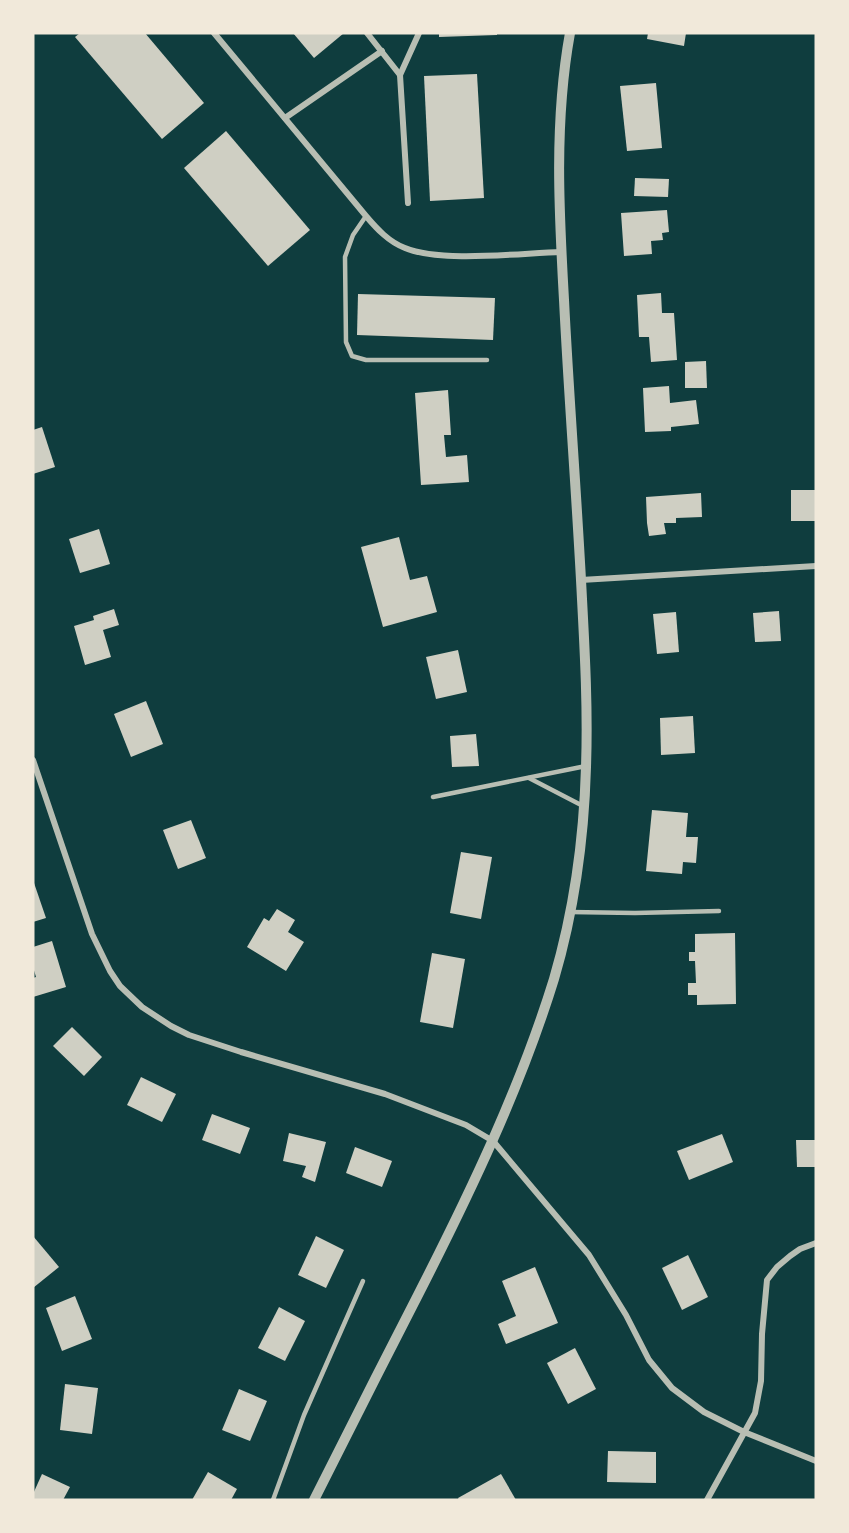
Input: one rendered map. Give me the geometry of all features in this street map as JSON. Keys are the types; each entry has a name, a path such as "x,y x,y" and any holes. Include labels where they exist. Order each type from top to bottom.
{"street":[{"path":"214,33 366,216 387,237 405,248 418,252 478,255 561,252"},
{"path":"367,33 400,75"},
{"path":"408,203 400,75 418,33"},
{"path":"314,1500 458,1216 493,1141 533,1042 555,975 578,867 586,766 585,664 561,252 559,160 560,110 570,33"},
{"path":"285,118 381,51"},
{"path":"581,580 816,566"},
{"path":"33,760 92,934 120,986 142,1007 189,1035 385,1094 466,1125 493,1141 589,1256 626,1315 649,1360 672,1388 704,1412 744,1432 816,1461"},
{"path":"707,1500 755,1413 759,1398 767,1280 777,1267 795,1253 816,1244"}],"lane":[{"path":"366,216 353,235 345,257 346,342 352,356 366,360 487,360"},
{"path":"433,797 586,766"},
{"path":"529,778 584,806"},
{"path":"570,912 634,913 719,910"},
{"path":"273,1500 304,1415 363,1281"}],"building":[{"path":"80,33 145,33 204,103 162,139 75,37"},
{"path":"293,33 344,33 314,58"},
{"path":"439,33 497,33 497,35 439,37"},
{"path":"648,33 686,33 684,46 647,39"},
{"path":"477,74 484,198 430,201 424,76"},
{"path":"656,83 662,148 627,151 620,86"},
{"path":"226,131 310,230 268,266 184,168"},
{"path":"635,178 669,179 668,197 634,196"},
{"path":"667,210 669,232 662,233 663,240 651,241 652,254 624,256 621,213"},
{"path":"661,293 662,313 674,313 677,360 651,362 649,337 639,337 637,295"},
{"path":"358,294 495,298 493,340 357,335"},
{"path":"706,361 707,388 685,388 685,362"},
{"path":"669,386 670,403 696,400 699,424 671,427 671,431 645,432 643,388"},
{"path":"448,390 451,435 444,435 446,457 467,455 469,482 421,485 415,393"},
{"path":"42,427 55,467 33,474 33,430"},
{"path":"791,490 816,490 816,521 791,521"},
{"path":"701,493 702,517 676,518 676,523 664,523 666,534 649,536 646,497"},
{"path":"99,529 110,564 80,573 69,539"},
{"path":"399,537 410,580 427,576 437,612 383,627 361,547"},
{"path":"114,609 119,625 103,630 111,657 85,665 74,626 94,620 93,616"},
{"path":"779,611 781,641 755,642 753,613"},
{"path":"676,612 679,652 657,654 653,614"},
{"path":"458,650 467,692 436,699 426,657"},
{"path":"146,701 163,744 131,757 114,714"},
{"path":"693,716 695,753 661,755 660,718"},
{"path":"476,734 479,766 452,767 450,736"},
{"path":"652,810 688,813 686,837 698,837 696,863 683,862 682,874 646,871"},
{"path":"191,820 206,858 178,869 163,830"},
{"path":"461,852 492,857 481,919 450,913"},
{"path":"33,880 46,918 33,922"},
{"path":"277,909 295,920 288,932 304,942 286,971 247,947 264,918 269,921"},
{"path":"735,933 736,1004 697,1005 697,995 688,995 688,983 696,983 695,961 689,961 689,952 695,952 695,934"},
{"path":"52,941 66,987 33,997 33,978 36,977 33,967 33,947"},
{"path":"432,953 465,959 453,1028 420,1022"},
{"path":"72,1027 102,1057 84,1076 53,1046"},
{"path":"141,1077 176,1094 162,1122 127,1105"},
{"path":"212,1114 250,1128 240,1154 202,1140"},
{"path":"289,1133 326,1142 315,1182 302,1177 306,1166 283,1161"},
{"path":"722,1134 733,1162 689,1180 677,1151"},
{"path":"796,1140 816,1140 816,1167 797,1167"},
{"path":"355,1147 392,1161 382,1187 346,1173"},
{"path":"33,1236 59,1267 33,1288"},
{"path":"316,1236 344,1250 326,1288 298,1275"},
{"path":"688,1255 708,1297 682,1310 662,1268"},
{"path":"535,1267 558,1323 506,1344 498,1324 516,1316 502,1281"},
{"path":"75,1296 92,1339 62,1351 46,1308"},
{"path":"279,1307 305,1321 285,1361 258,1348"},
{"path":"575,1348 596,1389 568,1404 547,1363"},
{"path":"65,1384 98,1388 92,1434 60,1430"},
{"path":"239,1389 267,1401 250,1441 222,1430"},
{"path":"608,1451 656,1452 656,1483 607,1482"},
{"path":"208,1472 237,1489 231,1500 192,1500"},
{"path":"42,1474 70,1487 63,1500 33,1500 33,1494"},
{"path":"501,1474 516,1500 459,1500 458,1498"}]}
